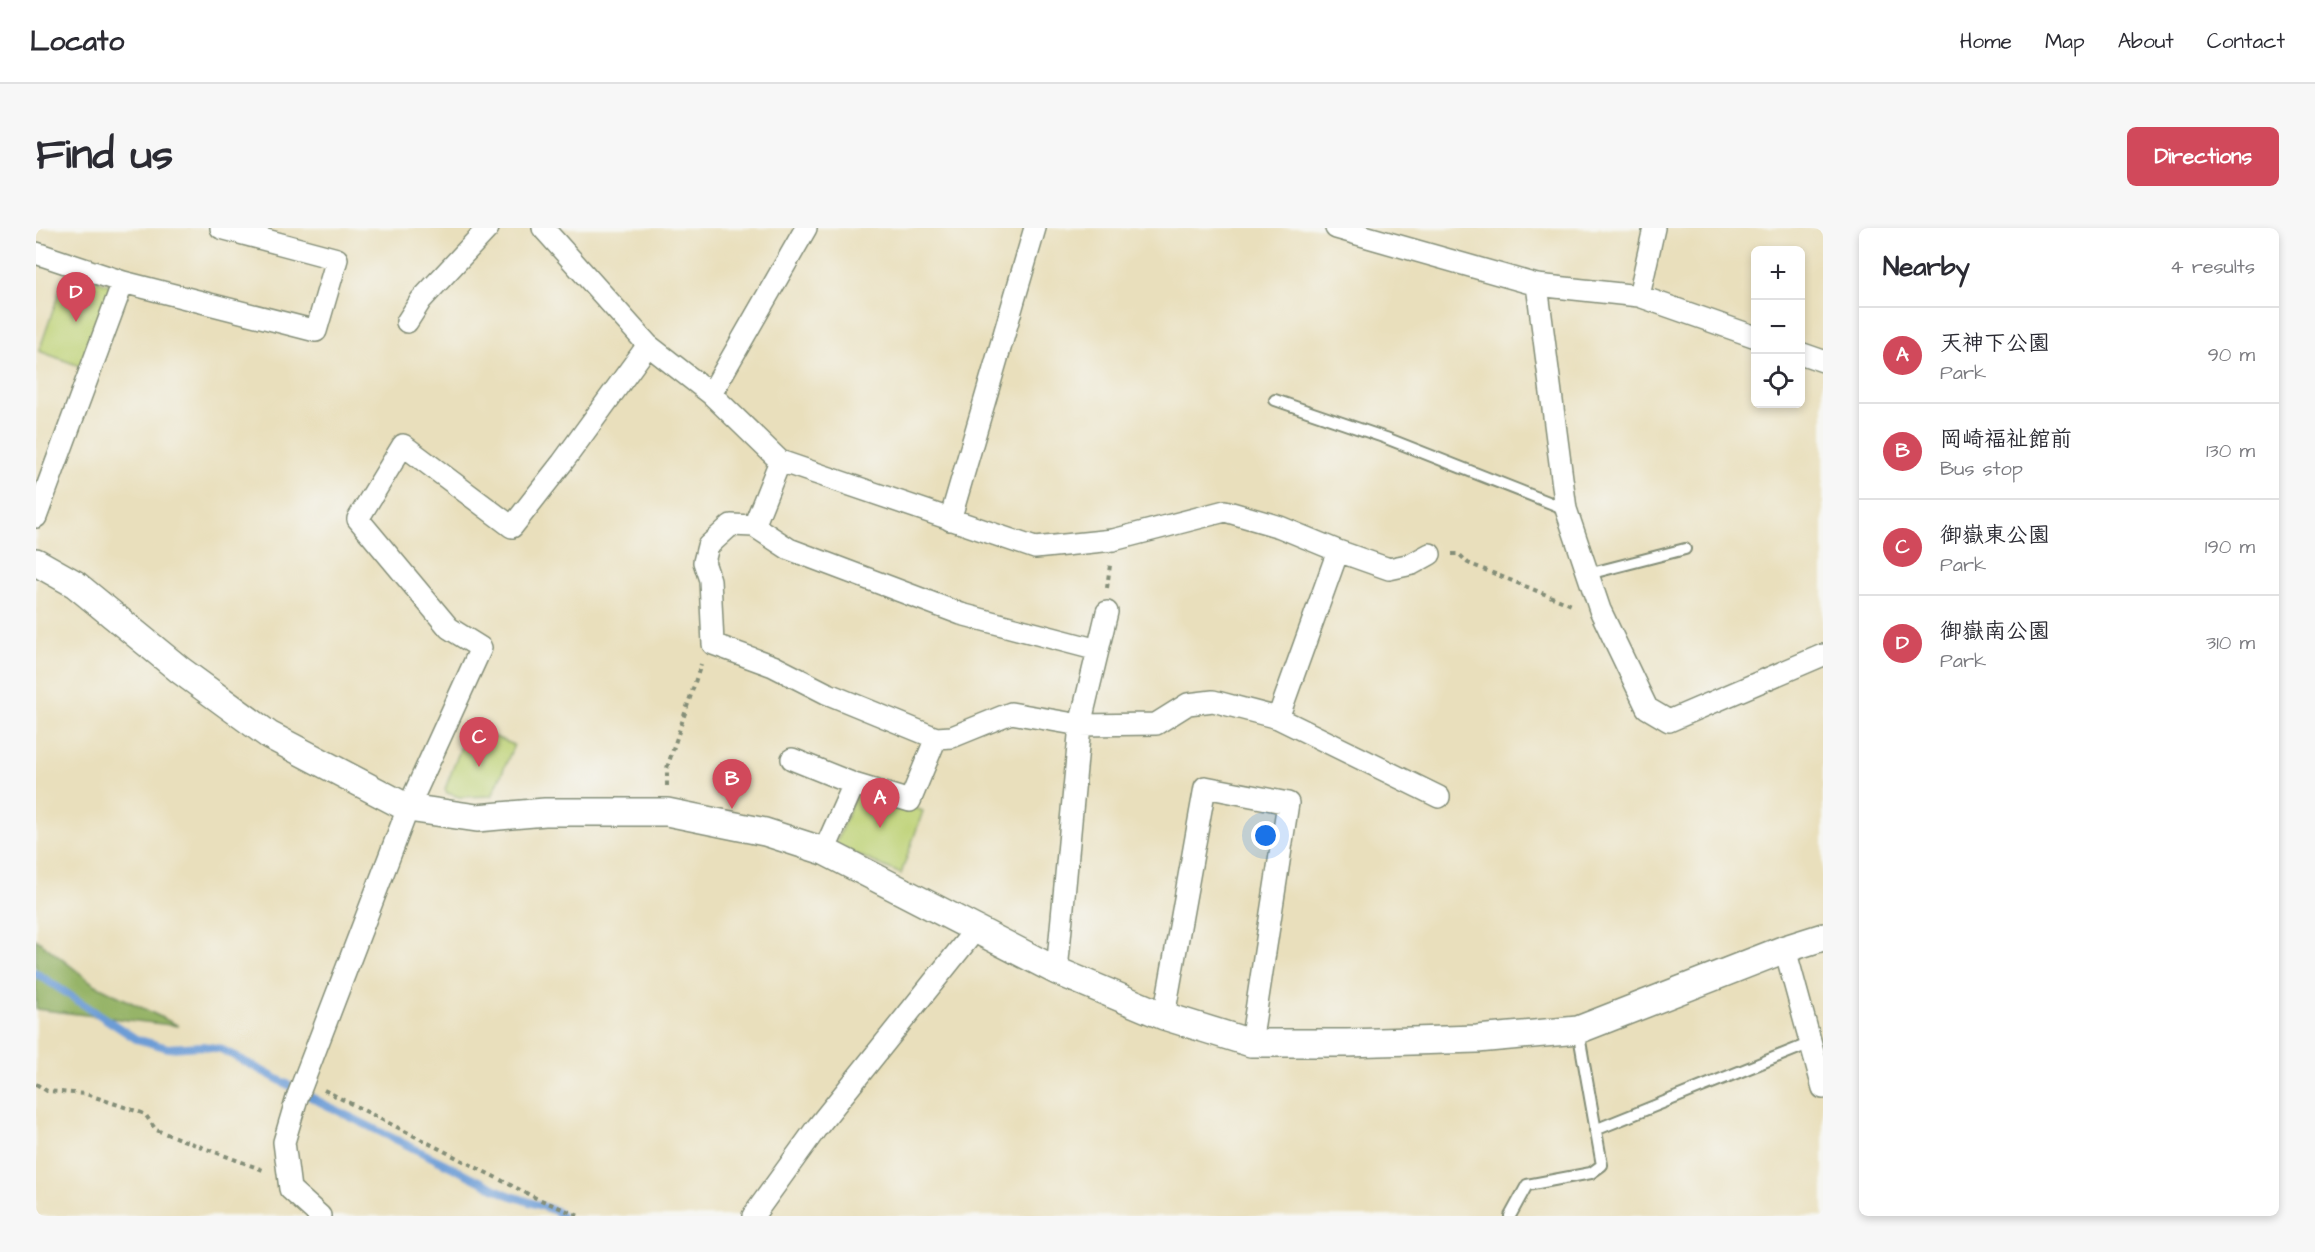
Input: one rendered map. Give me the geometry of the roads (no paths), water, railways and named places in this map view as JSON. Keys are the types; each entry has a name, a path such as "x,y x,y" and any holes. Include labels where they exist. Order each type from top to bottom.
{"street":[{"path":"36,253 123,282 316,332 337,260 220,228"},
{"path":"407,322 421,300 488,228"},
{"path":"543,228 648,345 711,394 780,461 1035,548 1113,540 1225,511 1280,526 1338,551 1389,569 1412,564 1430,554"},
{"path":"711,394 806,228"},
{"path":"950,520 1035,228"},
{"path":"1336,228 1537,285 1639,297 1751,336"},
{"path":"1639,297 1654,228"},
{"path":"36,517 123,282"},
{"path":"1537,285 1566,509 1600,609 1647,708 1669,720 1823,655"},
{"path":"320,1216 290,1189 284,1142 304,1079 408,808 481,648 449,628 358,519 403,445 512,527 648,345"},
{"path":"1803,354 1823,361 1823,369"},
{"path":"754,526 780,461"},
{"path":"1098,650 961,614 789,549 754,526 731,525 708,546 704,562 710,580 713,644 773,666 826,693 936,738 952,737 1011,713 1080,725 1156,724 1188,704 1213,701 1278,718 1439,797"},
{"path":"1278,718 1338,551"},
{"path":"36,562 75,584 180,670 269,735 408,808 477,818 545,812 667,812 765,832 824,851 1057,971 1164,1016 1251,1043 1477,1039 1578,1030 1785,949 1823,937"},
{"path":"1057,971 1080,725 1107,612"},
{"path":"792,759 854,784 910,801 936,738"},
{"path":"824,851 854,784"},
{"path":"1164,1016 1205,787 1288,803 1251,1043"},
{"path":"753,1216 815,1130 976,929"},
{"path":"1785,949 1823,1088"}],"lane":[{"path":"1275,400 1386,438 1566,509"},
{"path":"1588,574 1685,549"},
{"path":"1510,1216 1527,1185 1591,1173 1602,1165 1578,1030"},
{"path":"1595,1130 1810,1043"}],"waterway":[{"path":"36,973 136,1039 168,1048 203,1046 221,1049 322,1103 506,1194 556,1211 562,1216"}],"place":[{"name":"御嶽南公園","path":"76,322"},
{"name":"御嶽東公園","path":"479,767"},
{"name":"岡崎福祉館前","path":"732,809"},
{"name":"天神下公園","path":"880,828"}]}
